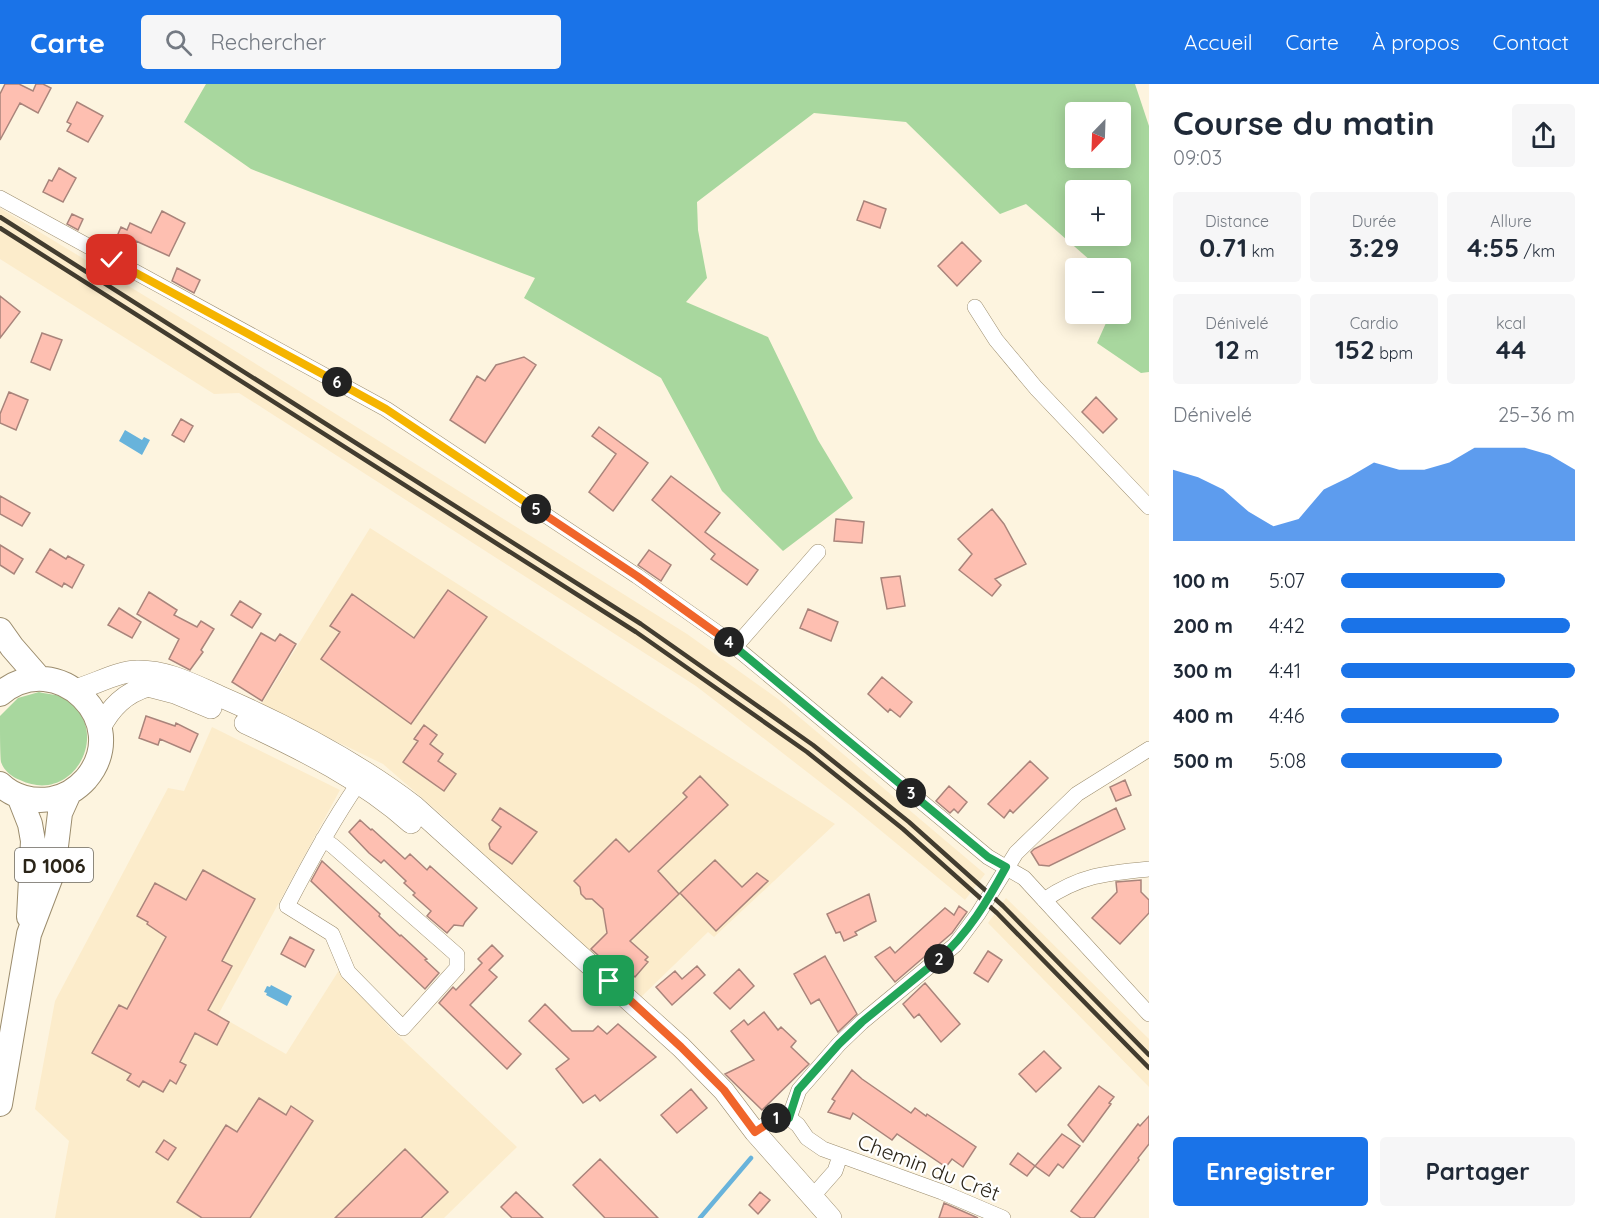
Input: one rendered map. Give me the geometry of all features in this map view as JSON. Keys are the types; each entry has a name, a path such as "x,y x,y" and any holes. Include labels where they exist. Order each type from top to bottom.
{"main road":[{"path":"0,630 39,678"},
{"path":"75,690 135,670 164,673 277,722 348,759 381,781 414,806 681,1047 724,1090 755,1132 831,1218"},
{"path":"0,694 22,681 39,678 58,681 87,700 100,728 101,743 98,759 81,784 69,793 52,799 35,800 9,790"},
{"path":"100,728 124,697 148,686 161,688 270,735 358,784 404,816 630,1019 714,1101 755,1132"},
{"name":"D 1006","path":"9,790 30,824 33,841 28,900 30,934"},
{"name":"D 1006","path":"0,1104 30,934 53,871 60,813 69,793"}],"street":[{"path":"0,198 386,409 637,576 735,647 988,857 1024,878 1149,1014"},
{"path":"975,307 996,340 1036,388 1149,507"},
{"path":"735,647 818,552"},
{"path":"755,1132 775,1118 789,1118 798,1090 839,1044 862,1022 955,945 995,888 1016,853 1077,794 1149,748"},
{"path":"323,839 457,955 457,968 403,1028 348,972 332,934 286,906 336,815 358,784"},
{"path":"1044,900 1066,885 1098,874 1149,869"},
{"name":"Chemin du Crêt","path":"789,1118 798,1125 807,1138 823,1149 942,1192 1003,1218"},
{"name":"Chemin du Crêt","path":"812,1197 835,1171 840,1156"}],"shaded area":[{"path":"0,208 229,347 687,634 778,699 985,874 965,900 851,806 696,686 239,393 214,394 0,259"},
{"path":"370,528 835,824 714,937 708,932 639,999 443,816 383,764 261,705"},
{"path":"212,727 340,790 218,1015 286,1054 341,967 389,1027 517,1147 444,1218 55,1218 69,1141 35,1109 55,1001 168,788 184,791"},
{"path":"1006,898 1149,1039 1149,1087 988,923"}],"green space":[{"path":"206,84 1135,84 1149,126 1149,372 1141,373 1097,343 1106,324 1131,324 1131,258 1088,258 1074,246 1131,246 1131,180 1065,180 1065,238 1026,204 1000,214 906,122 814,113 697,202 698,230 707,278 686,302 768,337 818,440 853,498 783,551 722,491 661,378 524,298 535,278 251,169 184,122"},
{"path":"39,692 62,697 78,710 86,726 87,743 82,759 72,773 58,782 40,785 17,779 6,771 1,762 0,740 0,716 18,698"}],"water":[{"path":"125,430 142,440 144,437 150,440 142,455 119,441"},
{"path":"271,985 292,996 287,1006 266,995 267,993 264,992 267,986"}],"building":[{"path":"5,84 19,84 33,91 36,84 43,84 51,88 38,113 20,103 0,140 0,94"},
{"path":"77,102 103,116 88,142 67,131 71,124 67,122"},
{"path":"59,168 76,178 63,202 43,192"},
{"path":"864,201 886,209 880,228 857,220"},
{"path":"162,211 185,223 169,256 136,241 128,257 112,248 121,227 127,230 130,223 151,233"},
{"path":"72,214 83,219 78,230 67,224"},
{"path":"962,242 981,261 957,286 938,266"},
{"path":"177,268 200,280 194,293 172,281"},
{"path":"0,296 20,312 0,338"},
{"path":"42,333 62,340 50,370 31,362"},
{"path":"524,357 536,365 485,443 450,420 477,376 485,381 496,365"},
{"path":"9,392 28,400 16,430 0,423 0,414"},
{"path":"1096,397 1117,419 1103,433 1082,412"},
{"path":"181,419 193,426 184,442 172,435"},
{"path":"599,427 648,463 613,511 589,492 616,454 592,436"},
{"path":"671,476 720,513 705,532 758,570 747,585 711,559 715,554 652,500"},
{"path":"0,496 30,513 22,526 0,514"},
{"path":"992,509 1004,524 1026,564 995,579 1001,585 992,596 959,570 972,554 958,539"},
{"path":"836,519 864,522 862,543 834,541"},
{"path":"0,545 23,559 14,574 0,565"},
{"path":"50,549 66,559 68,556 84,565 72,588 64,583 62,587 36,572"},
{"path":"649,550 671,565 661,581 638,565"},
{"path":"900,576 905,606 887,609 881,578"},
{"path":"448,590 487,617 411,724 321,659 340,632 330,626 352,594 414,638"},
{"path":"149,592 177,610 174,615 197,627 201,621 214,629 201,650 203,652 190,670 169,659 179,639 137,614"},
{"path":"240,601 261,614 252,628 231,615"},
{"path":"119,608 141,622 132,638 108,625"},
{"path":"808,609 838,622 831,641 800,628"},
{"path":"261,633 275,641 280,634 296,644 262,701 232,682"},
{"path":"882,677 912,702 900,717 890,709 888,712 868,694"},
{"path":"146,716 175,726 176,723 198,734 190,752 160,739 158,745 139,738"},
{"path":"424,725 437,735 430,744 443,754 438,761 456,774 444,791 403,762 418,741 414,739"},
{"path":"1030,761 1048,778 1013,813 1010,810 1004,818 988,804"},
{"path":"700,776 728,805 658,871 679,894 630,941 648,957 645,960 648,962 635,977 613,957 607,963 591,949 607,933 603,909 592,899 586,899 574,881 616,839 629,852 687,797 683,793"},
{"path":"1125,780 1131,795 1116,801 1110,787"},
{"path":"949,786 967,802 958,813 954,809 950,813 936,801"},
{"path":"500,808 537,832 512,864 490,849 489,844 501,827 492,820"},
{"path":"1116,808 1125,829 1049,866 1039,865 1031,852 1034,849"},
{"path":"360,820 405,859 410,854 427,870 430,866 477,908 463,926 454,925 447,933 427,916 431,911 413,895 415,893 404,883 406,881 384,860 381,863 369,853 349,832"},
{"path":"715,860 742,887 757,873 768,881 716,931 680,893"},
{"path":"322,861 380,914 379,916 427,959 425,960 439,973 425,989 311,881"},
{"path":"203,870 255,899 222,961 232,966 208,1010 229,1022 217,1045 195,1033 180,1062 186,1065 176,1084 170,1080 163,1092 143,1081 139,1087 127,1080 131,1074 92,1053 119,1005 127,1009 166,937 137,916 155,883 186,900"},
{"path":"1141,880 1141,892 1149,900 1149,913 1120,944 1092,918 1117,892 1116,882"},
{"path":"869,894 876,921 855,932 857,935 844,941 840,932 836,933 827,914"},
{"path":"959,906 967,912 952,933 895,982 875,957 890,947 895,953 945,908 954,915"},
{"path":"290,937 314,950 305,967 281,954"},
{"path":"492,945 503,956 489,970 497,977 470,1005 521,1054 507,1069 439,1003 453,987 456,990 482,963 478,959"},
{"path":"988,951 1002,960 988,982 974,973"},
{"path":"825,956 857,1014 838,1032 819,999 811,1004 794,974"},
{"path":"697,966 705,975 672,1005 656,987 675,971 682,979"},
{"path":"739,969 754,986 730,1009 714,993"},
{"path":"925,983 960,1024 941,1042 919,1014 914,1018 903,1004"},
{"path":"545,1004 572,1031 593,1031 598,1026 607,1034 618,1024 656,1057 600,1101 595,1095 583,1103 556,1069 569,1059 529,1021"},
{"path":"764,1012 778,1030 781,1027 796,1041 791,1047 809,1064 762,1110 725,1074 754,1060 731,1031 744,1020 748,1025"},
{"path":"1044,1051 1061,1068 1036,1092 1019,1074"},
{"path":"852,1070 911,1113 915,1108 926,1116 927,1114 976,1147 963,1167 952,1159 946,1167 897,1134 892,1140 853,1113 850,1119 828,1112 835,1101 832,1099"},
{"path":"1099,1086 1114,1097 1083,1142 1068,1125"},
{"path":"691,1089 707,1108 677,1133 661,1115"},
{"path":"259,1098 286,1115 291,1106 313,1121 250,1218 202,1218 177,1202 226,1125 237,1132"},
{"path":"1149,1116 1149,1144 1094,1218 1081,1218 1071,1211 1138,1124 1140,1126"},
{"path":"1062,1134 1080,1146 1063,1168 1058,1164 1049,1176 1035,1166"},
{"path":"164,1140 176,1148 168,1160 156,1152"},
{"path":"405,1149 448,1192 421,1218 335,1218"},
{"path":"1018,1153 1035,1166 1027,1176 1010,1164"},
{"path":"600,1159 658,1218 605,1218 573,1185"},
{"path":"516,1192 543,1218 512,1218 501,1207"},
{"path":"760,1192 770,1200 758,1214 749,1205"},
{"path":"944,1203 978,1218 939,1218"}],"waterway":[{"path":"700,1218 751,1158"}],"railway":[{"path":"0,217 641,624 813,745 909,822 1003,906 1149,1055"},
{"path":"0,228 636,632 807,752 903,829 997,913 1149,1068"}],"route":[{"path":"112,260 386,409 637,576 722,636 988,857 1006,867 978,914 955,945 862,1022 839,1044 798,1090 789,1118 775,1118 755,1132 724,1090 609,981"}]}
